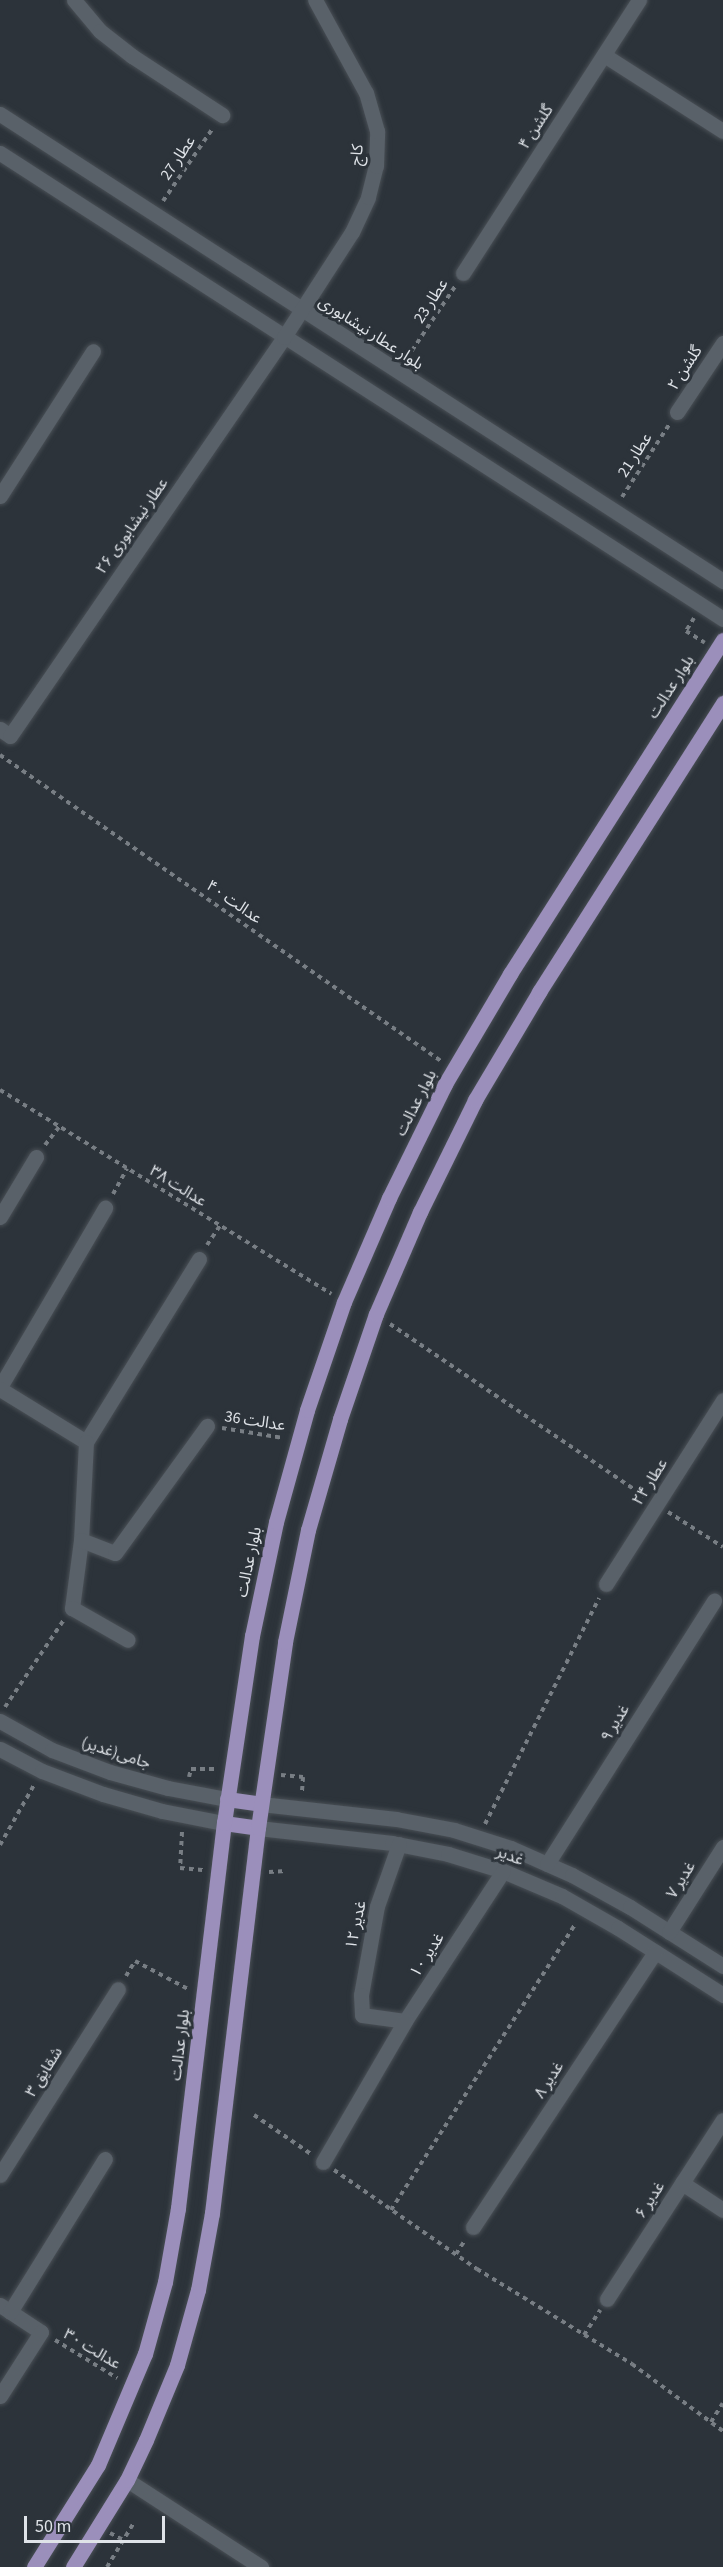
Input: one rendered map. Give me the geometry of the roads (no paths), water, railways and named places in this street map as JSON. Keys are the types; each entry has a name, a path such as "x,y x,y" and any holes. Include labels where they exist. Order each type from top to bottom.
{"main road":[{"name":"بلوار عدالت","path":"34,2567 98,2465 145,2354 165,2283 178,2208 227,1799 252,1636 276,1522 299,1441 344,1302 389,1198 454,1070 516,964 723,640"},
{"path":"74,2567 128,2480 177,2365 198,2290 212,2213 261,1804 285,1642 308,1530 340,1419 376,1314 420,1212 475,1100 538,992 723,703"},
{"path":"227,1799 261,1804"},
{"path":"224,1823 258,1828"}],"street":[{"path":"74,0 100,31 132,56 222,115"},
{"name":"کاج","path":"284,337 352,232 368,197 376,166 376,131 366,93 315,0"},
{"name":"گلشن ۴","path":"464,273 639,0"},
{"path":"604,55 723,132"},
{"name":"بلوار عطار نیشابوری","path":"0,114 723,580"},
{"path":"0,153 723,619"},
{"name":"عطار نیشابوری ۲۶","path":"5,733 284,337"},
{"name":"گلشن ۲","path":"677,412 723,343"},
{"path":"0,496 93,351"},
{"path":"0,1217 36,1157"},
{"path":"86,1442 0,1388 105,1208"},
{"path":"128,1640 72,1608 81,1540 86,1442 198,1260"},
{"name":"عطار ۲۴","path":"606,1584 723,1400"},
{"path":"81,1540 115,1554 207,1426"},
{"name":"غدیر ۹","path":"547,1864 714,1601"},
{"name":"جامی(غدیر)","path":"0,1721 52,1750 110,1772 168,1788 227,1799"},
{"path":"0,1749 42,1772 103,1794 162,1811 224,1823"},
{"name":"غدیر","path":"261,1804 396,1820 478,1838 547,1864 630,1907 723,1966"},
{"name":"غدیر","path":"258,1828 399,1844 448,1854 503,1871 584,1909 723,1995"},
{"name":"غدیر ۱۲","path":"399,1844 377,1906 361,1995 362,2015 405,2021"},
{"name":"غدیر ۷","path":"669,1932 723,1847"},
{"name":"غدیر ۱۰","path":"322,2162 405,2021 503,1871"},
{"name":"غدیر ۸","path":"473,2227 655,1952"},
{"name":"شقایق ۳","path":"0,2175 118,1989"},
{"name":"غدیر ۶","path":"607,2299 723,2120"},
{"path":"0,2396 41,2332 5,2308 105,2159"},
{"path":"682,2183 723,2210"},
{"path":"128,2480 261,2567"}]}
